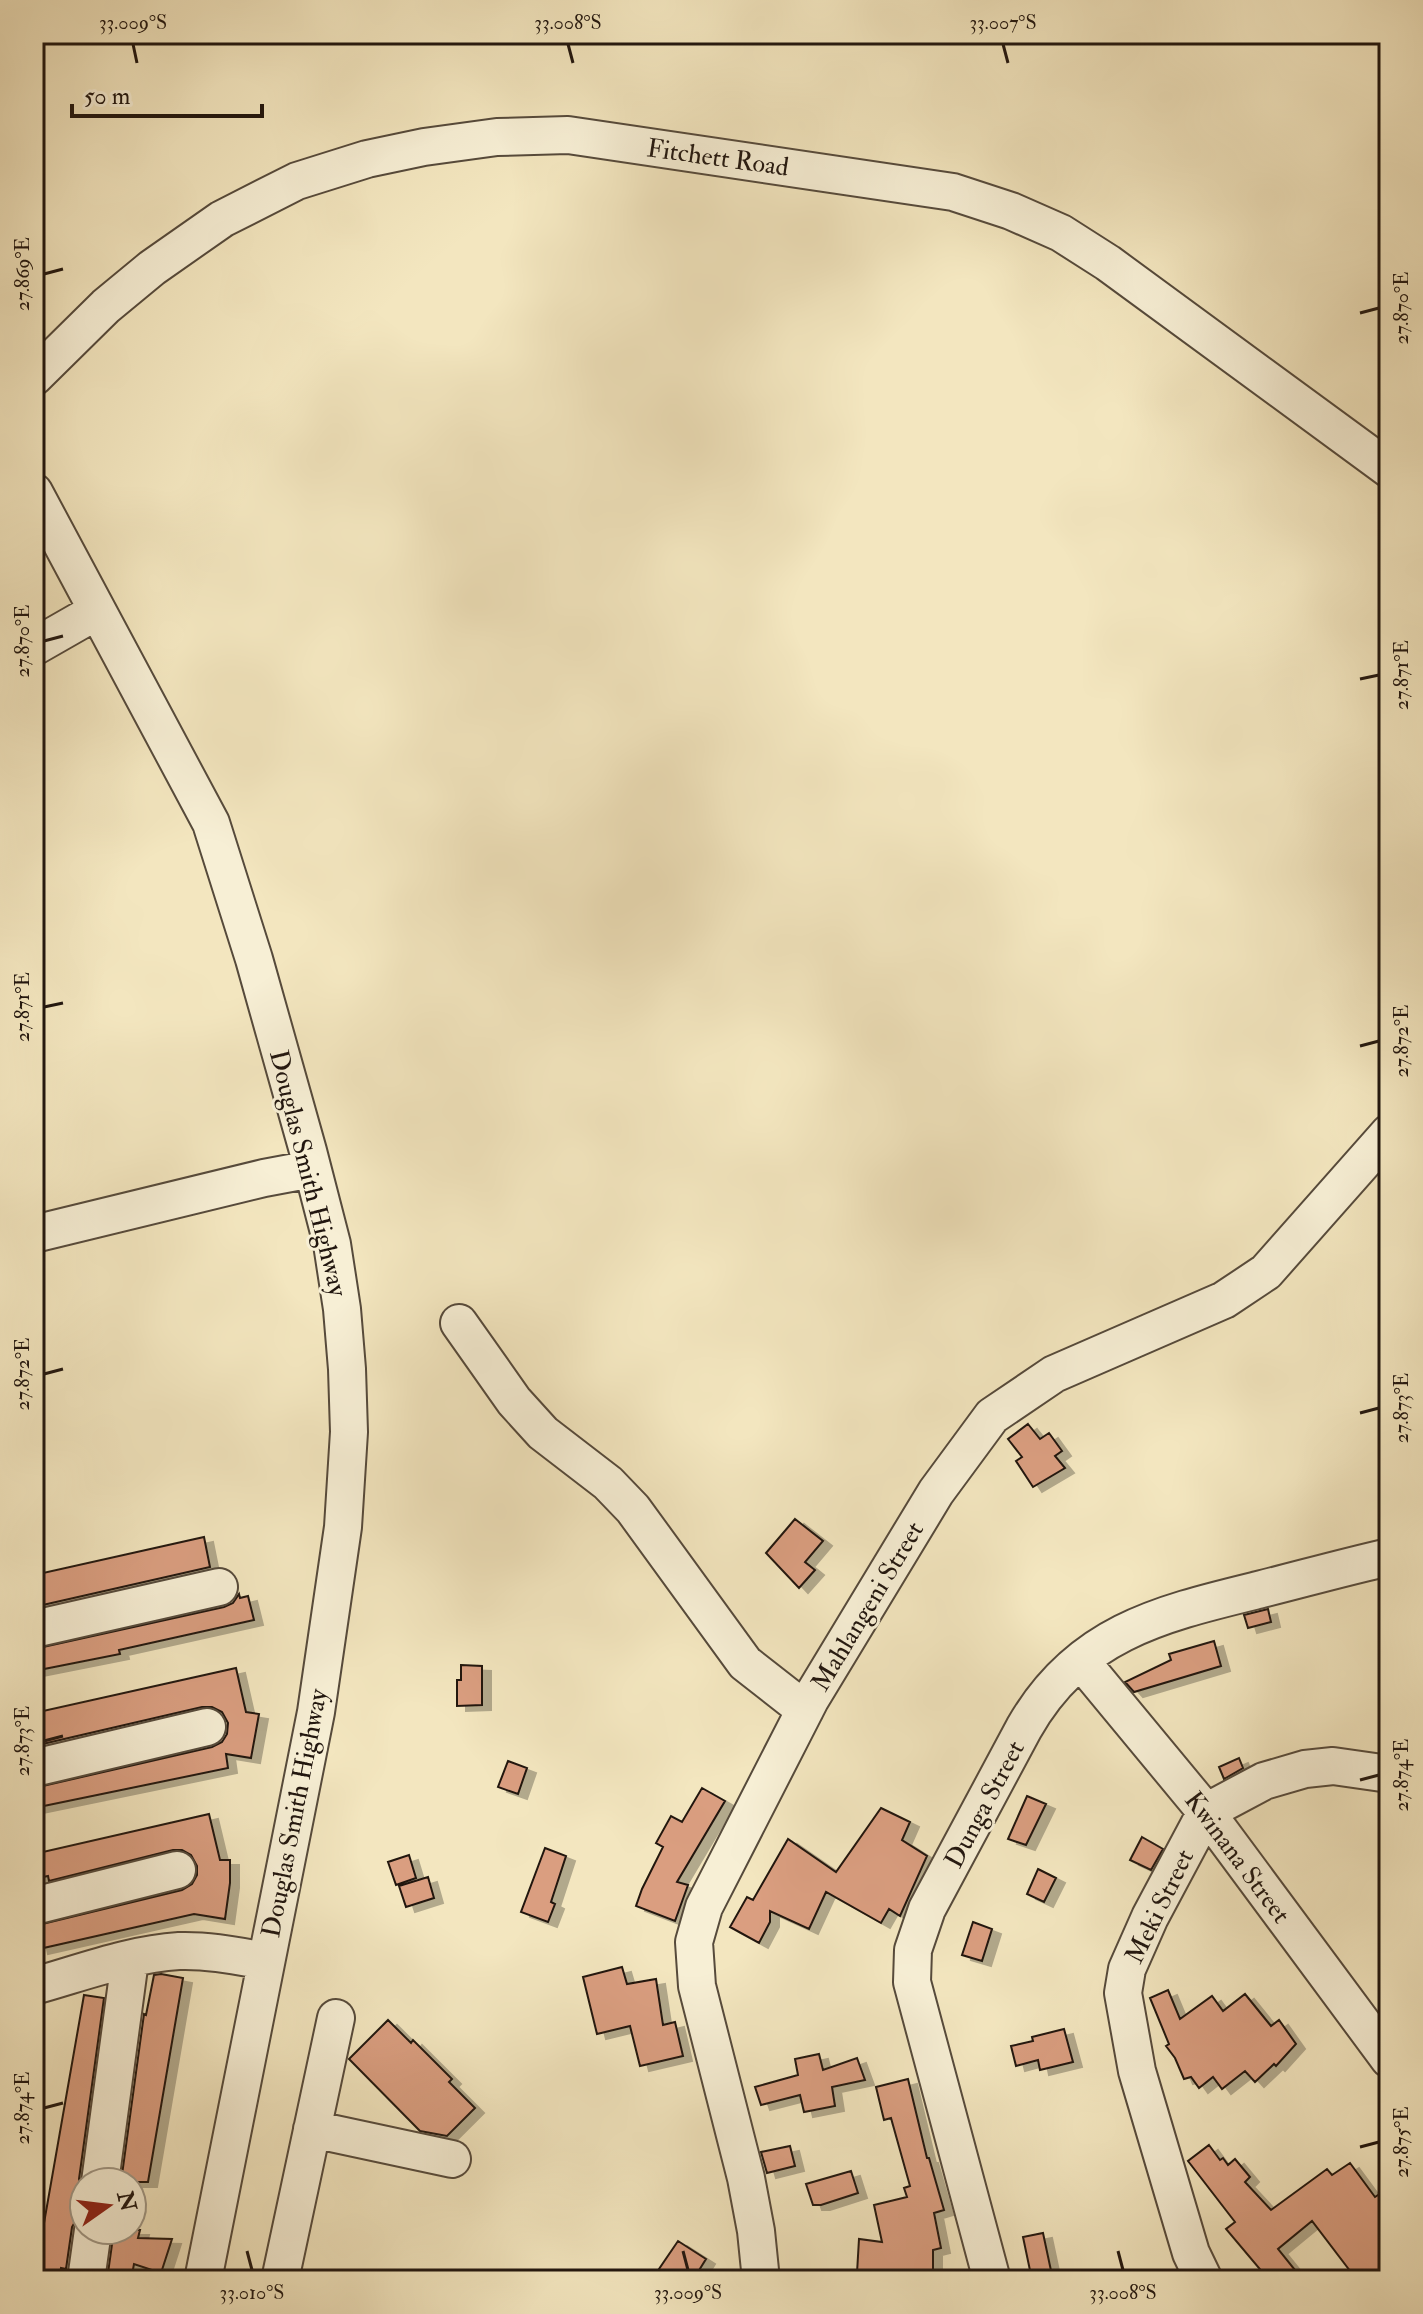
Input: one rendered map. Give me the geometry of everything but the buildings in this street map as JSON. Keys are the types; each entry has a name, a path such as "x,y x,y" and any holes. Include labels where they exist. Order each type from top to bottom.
{"street":[{"name":"Fitchett Road","path":"34,377 106,306 152,268 222,219 297,181 367,159 424,147 497,137 568,135 939,190 1011,211 1061,233 1108,263 1389,469"},
{"name":"Douglas Smith Highway","path":"34,492 211,823 279,1045 310,1160 332,1244 342,1309 349,1432 344,1511 316,1712 203,2280"},
{"path":"34,647 97,611"},
{"name":"Mahlangeni Street","path":"761,2280 746,2178 697,1986 694,1942 704,1907 805,1710 936,1492 992,1416 1054,1374 1224,1300 1266,1272 1389,1133"},
{"path":"34,1234 264,1178 310,1160"},
{"path":"459,1323 514,1401 543,1433 608,1483 633,1509 745,1663 805,1710"},
{"name":"Dunga Street","path":"992,2280 912,1982 913,1950 927,1909 1039,1703 1056,1682 1109,1639 1156,1617 1389,1557"},
{"path":"34,1629 219,1587"},
{"name":"Kwinana Street","path":"1081,1661 1206,1812 1389,2059"},
{"path":"34,1768 207,1727"},
{"path":"1206,1812 1264,1781 1305,1769 1333,1766 1389,1774"},
{"name":"Meki Street","path":"1204,2280 1191,2253 1137,2071 1123,1993 1127,1969 1150,1917 1206,1812"},
{"path":"34,1906 177,1870"},
{"path":"34,1986 130,1960 178,1951 228,1954 265,1961"},
{"path":"102,2166 130,1960"},
{"path":"280,2280 336,2018"},
{"path":"312,2129 452,2159"},
{"path":"86,2280 91,2246"}]}
